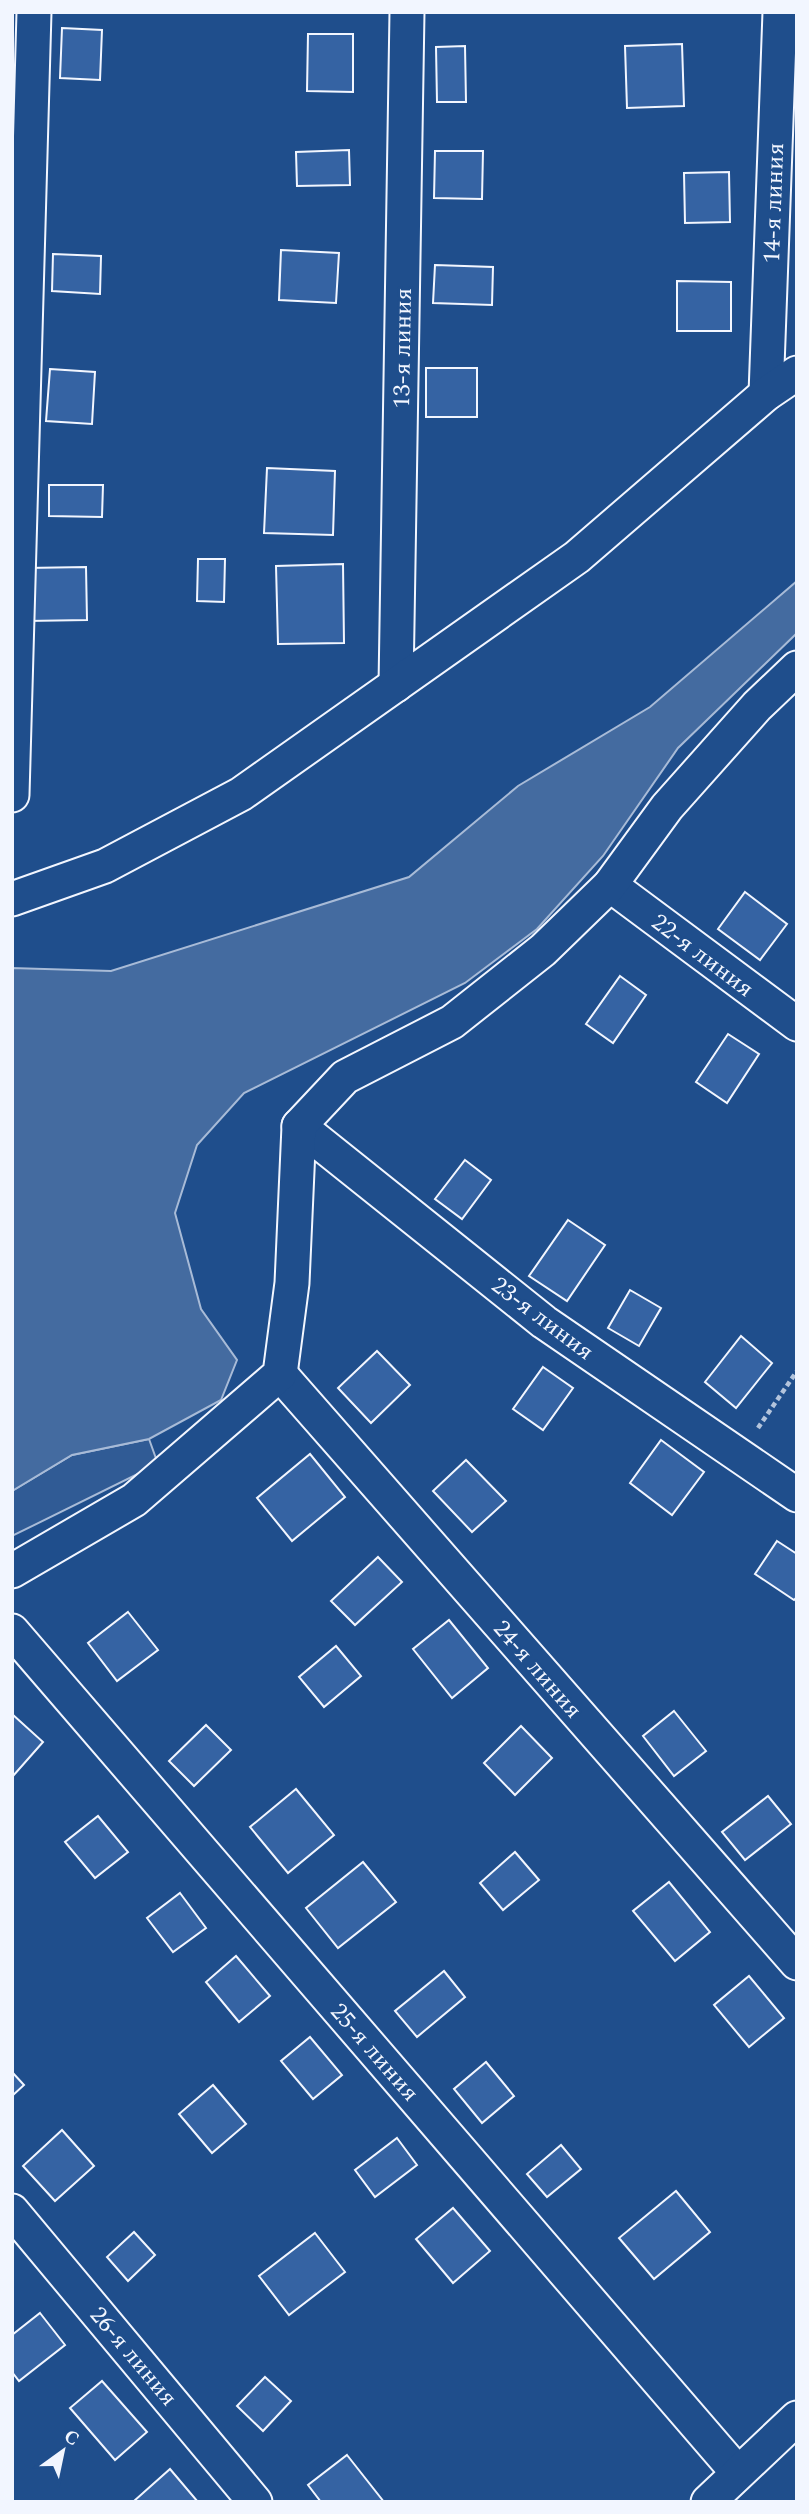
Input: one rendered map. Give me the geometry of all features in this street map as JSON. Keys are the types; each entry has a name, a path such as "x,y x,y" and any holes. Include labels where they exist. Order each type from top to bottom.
{"street":[{"path":"12,795 34,12"},
{"name":"13-я линия","path":"396,685 407,12"},
{"name":"14-я линия","path":"766,394 780,12"},
{"path":"12,899 105,866 241,794 577,557 766,394 797,373"},
{"path":"12,1571 134,1500 280,1374 292,1283 299,1126 345,1077 452,1022 543,950 610,885 667,807 757,706 797,668"},
{"name":"22-я линия","path":"610,885 797,1024"},
{"name":"23-я линия","path":"299,1126 544,1322 797,1495"},
{"name":"24-я линия","path":"280,1374 797,1963"},
{"name":"25-я линия","path":"12,1631 738,2473"},
{"name":"26-я линия","path":"12,2211 255,2502"},
{"path":"708,2502 797,2418"}],"path":[{"path":"739,1456 797,1371"}],"shaded area":[{"path":"797,581 797,633 678,748 603,856 537,929 465,983 244,1093 197,1145 175,1213 201,1309 237,1360 221,1400 149,1439 72,1455 12,1491 12,968 111,971 409,877 518,786 650,707"},
{"path":"149,1439 158,1464 12,1536 12,1491 72,1455"}],"building":[{"path":"62,28 102,30 100,80 60,78"},
{"path":"308,34 353,34 353,92 307,91"},
{"path":"682,44 684,106 627,108 625,46"},
{"path":"465,46 466,102 437,102 436,47"},
{"path":"349,150 350,185 297,186 296,152"},
{"path":"435,151 483,151 482,199 434,198"},
{"path":"729,172 730,222 685,223 684,173"},
{"path":"281,250 339,253 336,303 279,300"},
{"path":"53,254 101,256 100,294 52,291"},
{"path":"435,265 493,267 492,305 433,303"},
{"path":"677,281 731,282 731,331 677,331"},
{"path":"426,368 477,368 477,417 426,417"},
{"path":"50,369 95,372 92,424 46,421"},
{"path":"267,468 335,471 333,535 264,533"},
{"path":"49,485 103,485 102,517 49,516"},
{"path":"198,559 225,559 224,602 197,601"},
{"path":"343,564 344,643 278,644 276,566"},
{"path":"86,567 87,620 27,621 26,568"},
{"path":"745,892 787,924 760,960 718,929"},
{"path":"620,976 646,995 613,1043 586,1024"},
{"path":"728,1034 759,1054 727,1103 696,1082"},
{"path":"465,1160 491,1180 462,1219 435,1199"},
{"path":"568,1220 605,1245 567,1301 529,1276"},
{"path":"630,1290 661,1308 639,1346 608,1328"},
{"path":"741,1336 772,1363 736,1408 705,1382"},
{"path":"377,1351 410,1385 371,1423 338,1388"},
{"path":"543,1367 573,1388 543,1430 513,1409"},
{"path":"661,1440 704,1472 672,1515 630,1483"},
{"path":"310,1454 345,1497 292,1541 257,1498"},
{"path":"466,1460 506,1501 472,1532 433,1491"},
{"path":"777,1541 797,1554 797,1597 794,1600 755,1574"},
{"path":"378,1557 402,1582 355,1625 331,1601"},
{"path":"128,1612 158,1650 117,1681 88,1643"},
{"path":"449,1620 488,1668 452,1698 413,1649"},
{"path":"336,1646 361,1676 324,1707 299,1677"},
{"path":"674,1711 706,1751 674,1776 643,1736"},
{"path":"12,1714 43,1742 13,1776 12,1775"},
{"path":"206,1725 231,1750 194,1786 169,1761"},
{"path":"521,1726 552,1758 515,1795 484,1763"},
{"path":"296,1789 334,1835 288,1873 250,1827"},
{"path":"768,1796 791,1824 745,1860 722,1832"},
{"path":"98,1816 128,1852 95,1878 65,1842"},
{"path":"515,1852 539,1880 503,1910 480,1883"},
{"path":"363,1862 396,1902 338,1948 306,1908"},
{"path":"669,1882 710,1932 675,1961 633,1911"},
{"path":"180,1893 206,1928 173,1952 147,1918"},
{"path":"236,1956 270,1996 239,2022 206,1982"},
{"path":"444,1971 465,1997 417,2037 395,2011"},
{"path":"749,1976 784,2018 749,2047 714,2005"},
{"path":"310,2037 342,2075 313,2099 281,2061"},
{"path":"486,2062 514,2096 482,2123 454,2089"},
{"path":"12,2072 24,2085 12,2096"},
{"path":"213,2085 246,2124 212,2153 179,2114"},
{"path":"62,2130 94,2166 55,2201 23,2166"},
{"path":"397,2138 417,2165 375,2197 355,2170"},
{"path":"561,2145 581,2169 547,2197 527,2174"},
{"path":"676,2191 710,2232 654,2279 619,2238"},
{"path":"453,2208 490,2251 453,2283 416,2239"},
{"path":"134,2232 155,2255 128,2281 107,2257"},
{"path":"315,2233 345,2272 289,2315 259,2276"},
{"path":"40,2313 65,2345 19,2381 12,2372 12,2335"},
{"path":"265,2377 291,2401 263,2431 237,2406"},
{"path":"102,2381 147,2432 115,2460 70,2408"},
{"path":"347,2455 384,2502 321,2502 308,2485"},
{"path":"170,2469 198,2502 134,2501"}]}
